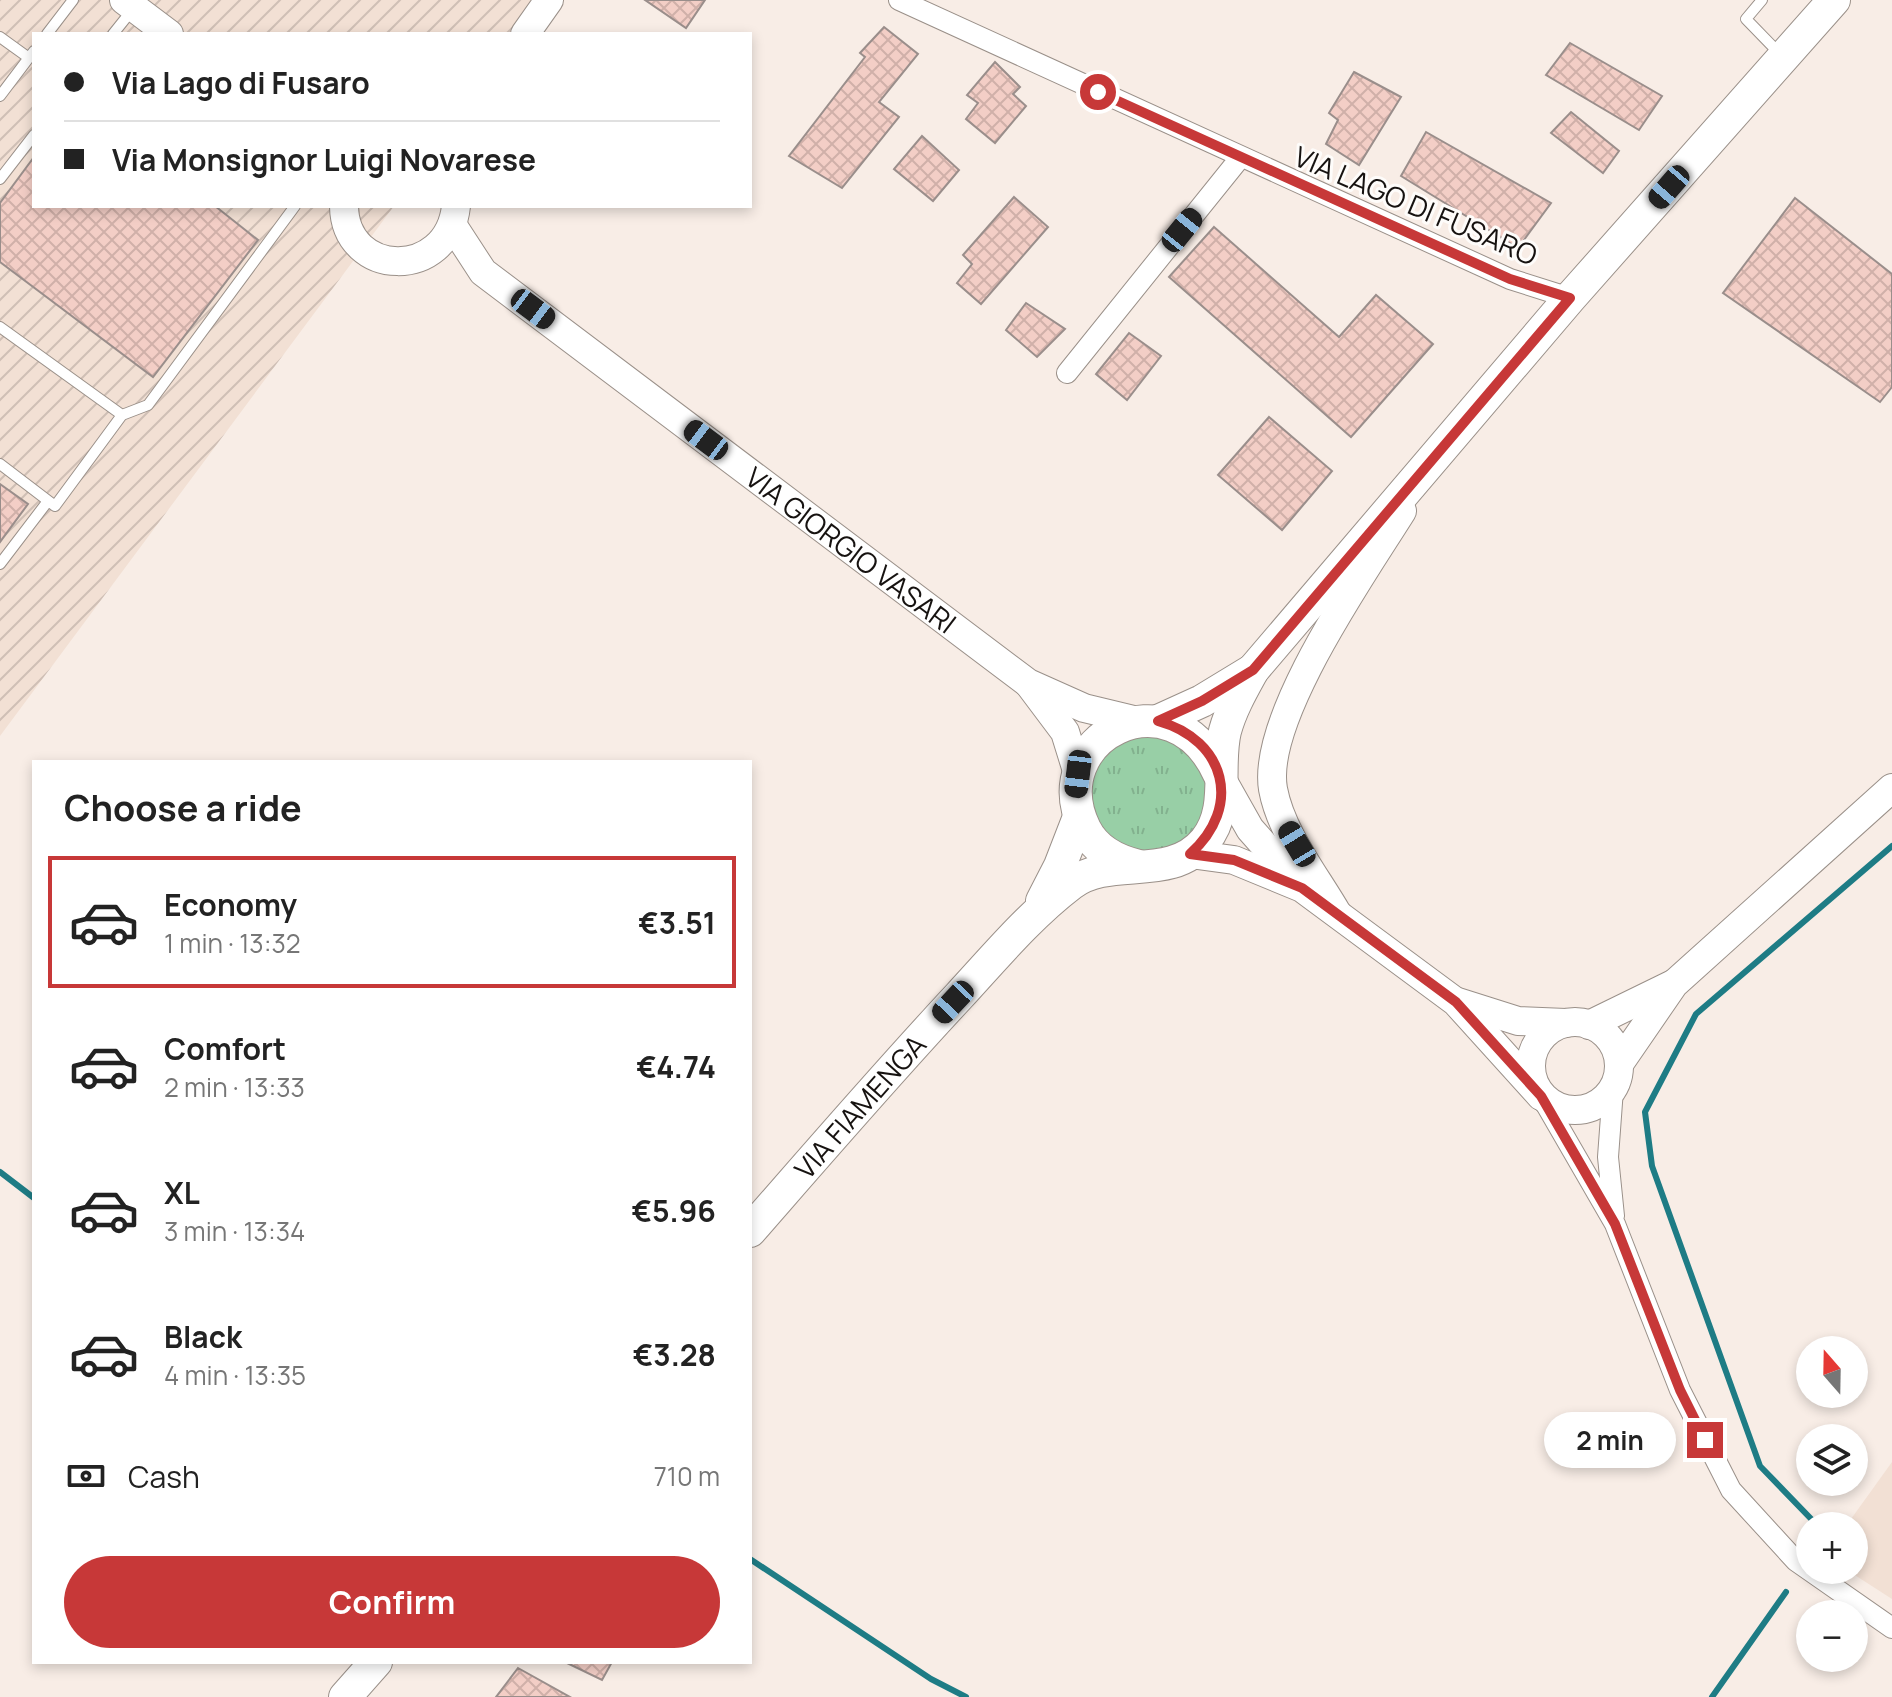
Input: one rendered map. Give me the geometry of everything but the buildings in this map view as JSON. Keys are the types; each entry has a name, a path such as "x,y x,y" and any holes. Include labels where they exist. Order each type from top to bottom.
{"main road":[{"path":"526,32 549,0"},
{"path":"1190,854 1212,830 1220,811 1219,774 1232,709 1253,670 1570,298 1834,0"},
{"path":"129,4 166,32"},
{"path":"344,208 348,229 359,245 374,256 402,262 429,254 444,242 455,216"},
{"name":"VIA GIORGIO VASARI","path":"455,216 483,272"},
{"name":"VIA GIORGIO VASARI","path":"429,254 483,272 1028,683 1084,708 1148,721"},
{"path":"1337,913 1283,821 1273,787 1275,753 1282,724 1342,606 1439,453"},
{"path":"1078,774 1087,754 1101,738 1118,727 1148,721 1202,701 1253,670"},
{"name":"VIA GIORGIO VASARI","path":"1028,683 1065,732 1078,774"},
{"path":"1148,721 1178,726 1195,737 1210,754 1250,829 1302,888 1456,1002 1541,1096 1565,1110 1579,1111 1604,1100 1674,984 1892,788"},
{"name":"VIA FIAMENGA","path":"1035,914 1060,866 1079,817 1075,795 1078,774"},
{"path":"1079,817 1088,836 1103,852 1123,863 1146,867"},
{"path":"1190,854 1234,860 1302,888"},
{"name":"VIA FIAMENGA","path":"752,1229 892,1068 1035,914 1073,882 1101,870 1169,864 1190,854"},
{"path":"1541,1096 1531,1072 1531,1058 1543,1035 1578,1024 1674,984"},
{"path":"1456,1002 1518,1021 1578,1024 1610,1040 1616,1076"},
{"path":"345,1697 374,1664"}],"street":[{"name":"VIA LAGO DI FUSARO","path":"899,0 1510,279 1570,298"},
{"path":"1067,373 1240,158"},
{"path":"1615,1224 1608,1157 1616,1076"},
{"path":"1541,1096 1615,1224 1680,1390 1731,1490 1796,1561 1892,1628"}],"lane":[{"path":"49,32 73,0"},
{"path":"1762,0 1746,19 1783,58"},
{"path":"114,32 129,4"},
{"path":"0,37 31,55 0,96"},
{"path":"0,179 32,138"},
{"path":"0,464 55,506 122,415 148,405 294,208"},
{"path":"0,327 122,415"},
{"path":"0,564 48,501"}],"shaded area":[{"path":"0,0 553,0 529,32 32,32 32,208 393,208 0,736"},
{"path":"1892,1462 1892,1599 1868,1584 1868,1512 1856,1512"}],"green space":[{"path":"1149,736 1171,740 1190,753 1203,772 1207,794 1203,816 1190,835 1171,848 1149,852 1127,848 1108,835 1095,816 1091,794 1095,772 1108,753 1127,740"}],"waterway":[{"path":"1804,1512 1760,1466 1652,1166 1645,1112 1696,1014 1892,846"},
{"path":"0,1172 32,1196"},
{"path":"752,1560 931,1679 966,1697"},
{"path":"1712,1697 1786,1592"}],"route":[{"path":"1098,92 1510,279 1570,298 1253,670 1202,701 1158,721 1178,726 1195,737 1210,754 1219,774 1222,796 1220,811 1203,843 1190,854 1234,860 1302,888 1456,1002 1541,1096 1615,1224 1680,1390 1705,1440"}]}
